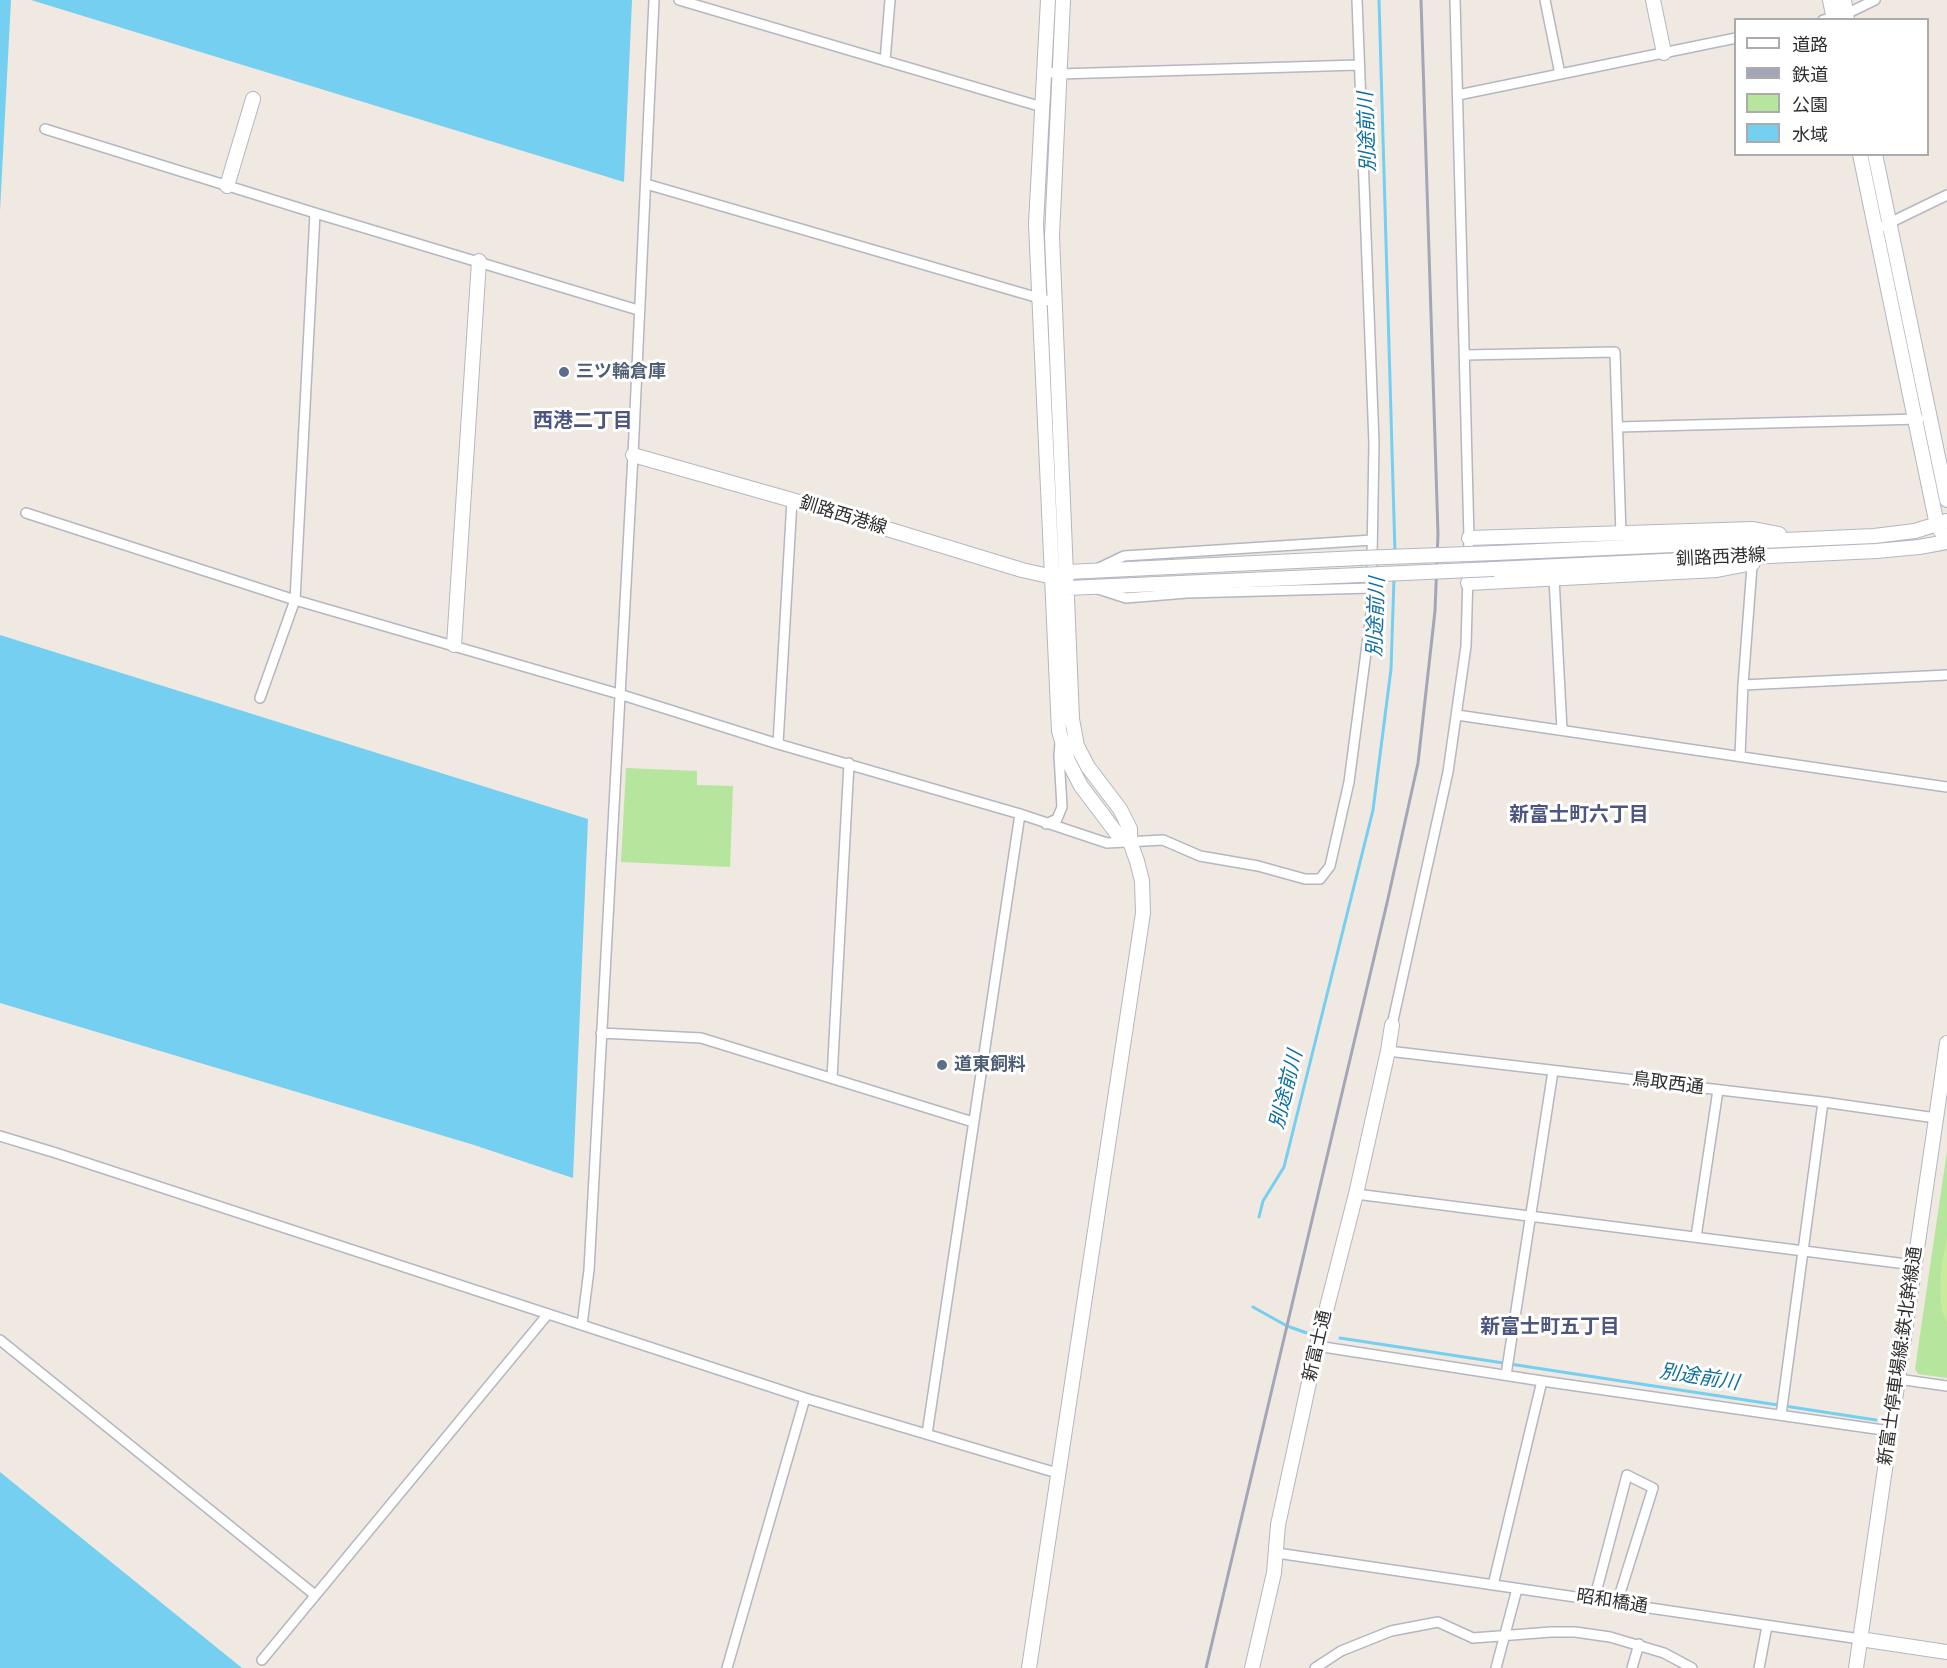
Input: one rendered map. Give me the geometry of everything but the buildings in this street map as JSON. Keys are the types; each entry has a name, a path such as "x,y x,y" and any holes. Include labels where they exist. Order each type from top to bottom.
{"street":[{"path":"582,1325 589,1270 633,455 654,0"},
{"path":"679,0 1042,107"},
{"path":"885,61 890,0"},
{"path":"1048,0 1036,224 1046,480 1053,577 1056,693 1061,741 1068,761 1081,786 1118,835 1130,842"},
{"path":"1029,1668 1143,913 1142,881 1130,842 1130,829 1120,809 1101,787 1077,746 1072,719 1052,236 1062,0"},
{"path":"26,513 295,600 454,645 778,744 1020,814 1107,843 1162,840 1200,856 1258,866 1305,879 1320,879 1330,866 1349,782 1371,614 1374,443 1357,0"},
{"path":"1392,1025 1448,772 1466,646 1469,538 1466,355 1455,0"},
{"path":"1545,0 1560,74"},
{"path":"1653,0 1664,53"},
{"path":"1830,0 1838,15 1875,0"},
{"path":"1458,95 1734,38"},
{"path":"1044,71 1059,74 1358,65"},
{"path":"227,186 253,99"},
{"path":"45,129 638,310"},
{"name":"釧路西港線","path":"1861,156 1883,226"},
{"name":"釧路西港線","path":"1090,587 1753,560 1919,547 1947,541 1883,226 1875,156"},
{"path":"645,184 1056,303"},
{"path":"1883,226 1947,195"},
{"path":"260,698 295,600 315,213"},
{"path":"454,645 479,261"},
{"path":"1466,355 1615,352 1622,535"},
{"path":"1618,427 1923,419"},
{"name":"釧路西港線","path":"1923,419 1947,500"},
{"name":"釧路西港線","path":"633,455 792,500 1022,570 1053,577 1068,588"},
{"path":"778,744 792,500"},
{"name":"釧路西港線","path":"1090,571 1874,536 1915,531 1942,523"},
{"path":"1469,538 1622,535 1753,529 1798,539"},
{"path":"1053,577 1067,572 1090,571 1124,556 1372,540"},
{"path":"1740,756 1754,540"},
{"path":"1468,583 1717,570 1753,560"},
{"path":"1554,578 1562,730"},
{"path":"1068,588 1090,587 1126,598 1187,593 1372,588"},
{"path":"1743,685 1947,675"},
{"path":"1456,715 1947,787"},
{"path":"1046,824 1056,819 1062,807 1059,755 1061,741"},
{"path":"832,1078 849,764"},
{"path":"927,1434 1020,814"},
{"name":"新富士通","path":"1252,1668 1277,1554 1278,1525 1317,1346 1356,1194 1392,1025"},
{"path":"601,1033 701,1038 973,1122"},
{"name":"新富士停車場線:鉄北幹線通","path":"1856,1668 1914,1265 1942,1119 1947,1043"},
{"name":"鳥取西通","path":"1388,1051 1823,1102 1942,1119"},
{"path":"1506,1375 1553,1071"},
{"path":"1696,1237 1718,1090"},
{"path":"1781,1415 1823,1102"},
{"path":"0,1136 806,1398 1057,1473"},
{"path":"1356,1194 1914,1265"},
{"path":"262,1660 548,1314"},
{"path":"0,1340 315,1594"},
{"path":"1317,1346 1890,1431"},
{"path":"1898,1379 1947,1386"},
{"path":"1493,1585 1542,1381"},
{"path":"727,1668 806,1398"},
{"path":"1594,1600 1628,1475 1653,1488 1617,1603"},
{"name":"昭和橋通","path":"1277,1554 1947,1652"},
{"path":"1496,1668 1517,1588"},
{"path":"1315,1668 1341,1652 1391,1631 1438,1622 1473,1638 1575,1632 1610,1636 1664,1653 1687,1667"},
{"path":"1759,1668 1767,1626"},
{"path":"1632,1668 1639,1644"}],"green space":[{"path":"626,768 697,771 697,785 733,786 730,867 621,862"},
{"path":"1947,1151 1947,1378 1918,1374 1915,1369"},
{"path":"1947,1238 1947,1323 1942,1311 1940,1289"}],"water":[{"path":"0,0 11,0 0,211"},
{"path":"31,0 632,0 624,182"},
{"path":"0,635 588,819 573,1178 474,1145 0,1003"},
{"path":"0,1472 242,1668 0,1668"}],"waterway":[{"name":"別途前川","path":"1379,0 1395,553"},
{"name":"別途前川","path":"1259,1217 1263,1201 1284,1167 1373,810 1391,669 1394,578"},
{"name":"別途前川","path":"1253,1307 1287,1326 1307,1333"},
{"name":"別途前川","path":"1340,1338 1876,1420"}],"railway":[{"path":"1206,1668 1418,763 1435,611 1438,534 1421,0"}],"place":[{"name":"三ツ輪倉庫","path":"564,372"},
{"name":"道東飼料","path":"942,1065"}],"district":[{"name":"西港二丁目","path":"583,422"},
{"name":"新富士町六丁目","path":"1579,816"},
{"name":"新富士町五丁目","path":"1550,1328"}]}
